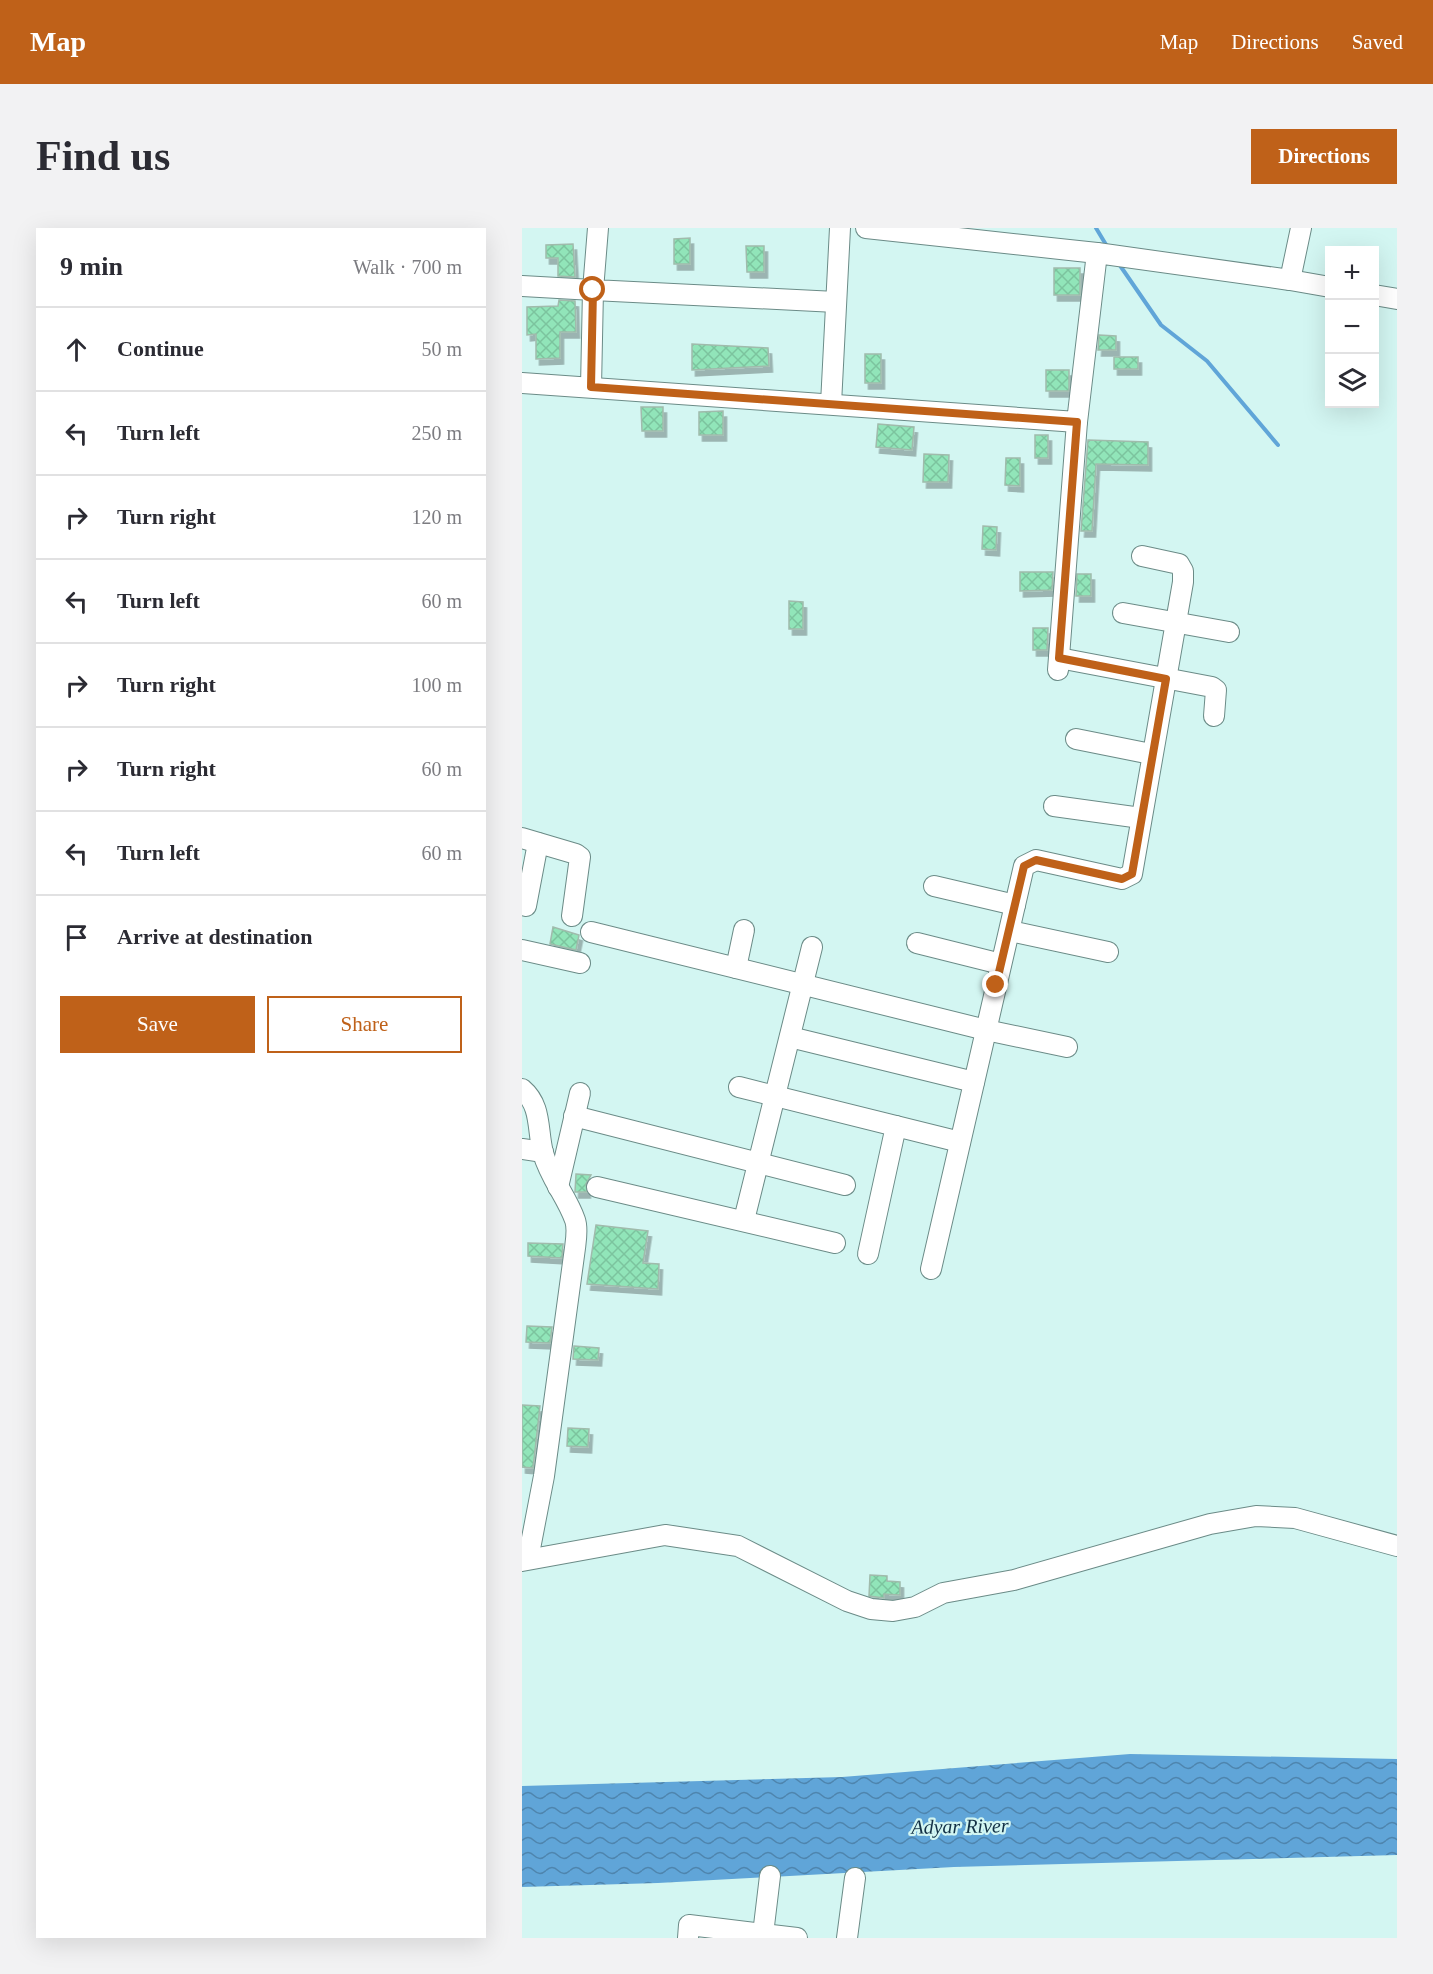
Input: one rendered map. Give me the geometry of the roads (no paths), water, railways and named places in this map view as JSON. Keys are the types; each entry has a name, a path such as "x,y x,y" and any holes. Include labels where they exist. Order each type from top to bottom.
{"street":[{"path":"591,387 593,290 598,228"},
{"path":"831,404 840,228"},
{"path":"866,228 1097,253 1325,286"},
{"path":"1290,280 1301,228"},
{"path":"1097,253 1077,422 1058,664 1166,679 1216,690 1214,716"},
{"path":"522,285 836,302"},
{"path":"1379,296 1397,299"},
{"path":"522,383 1077,422"},
{"path":"931,1269 1024,866 1036,860 1115,878 1128,878 1132,874 1183,571 1179,564 1142,556"},
{"path":"1124,613 1229,632"},
{"path":"1076,739 1151,754"},
{"path":"1054,806 1141,818"},
{"path":"526,906 530,841 580,857 572,916"},
{"path":"934,885 1015,905"},
{"path":"736,968 744,930"},
{"path":"1010,930 1108,952"},
{"path":"591,932 986,1030 1067,1047"},
{"path":"917,943 1002,964"},
{"path":"744,1220 812,947"},
{"path":"522,950 580,963"},
{"path":"790,1037 974,1082"},
{"path":"739,1087 960,1142"},
{"path":"522,1089 532,1097 538,1114 543,1152 576,1222 575,1248 545,1466 525,1560 665,1535 738,1546 847,1601 871,1609 892,1611 915,1607 943,1593 1014,1580 1210,1524 1256,1516 1295,1518 1397,1546"},
{"path":"558,1187 580,1093"},
{"path":"574,1116 759,1161 845,1185"},
{"path":"868,1254 896,1126"},
{"path":"522,1149 543,1152"},
{"path":"597,1187 835,1243"},
{"path":"763,1934 770,1876"},
{"path":"848,1938 855,1878"},
{"path":"688,1938 689,1925 797,1938"}],"water":[{"name":"Adyar River","path":"1130,1754 1397,1759 1397,1855 954,1867 658,1883 522,1887 522,1786 842,1777"}],"waterway":[{"path":"1096,228 1108,248"},
{"path":"1119,264 1161,325 1207,361 1278,445"}]}
